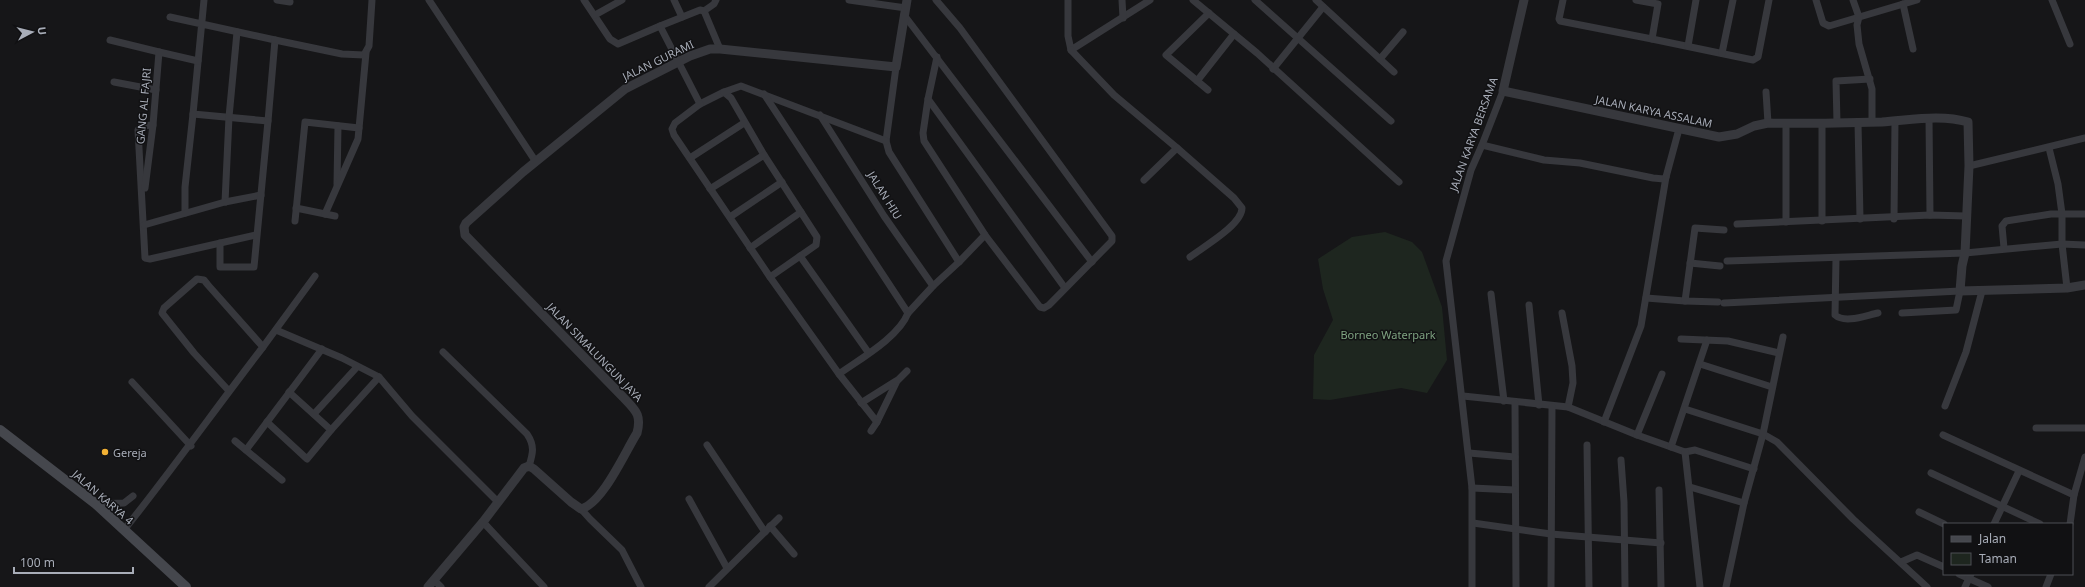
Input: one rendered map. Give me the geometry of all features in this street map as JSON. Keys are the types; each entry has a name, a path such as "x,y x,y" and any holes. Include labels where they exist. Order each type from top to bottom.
{"main road":[{"name":"JALAN KARYA 4","path":"0,430 96,504 186,587"}],"street":[{"path":"185,213 185,187 204,0"},
{"path":"277,0 290,2"},
{"path":"325,214 358,139 366,53 369,46 372,0"},
{"path":"429,0 536,162"},
{"path":"584,0 610,39 618,44 682,17 704,11 714,4 716,0"},
{"path":"595,15 622,0"},
{"path":"674,0 682,17"},
{"path":"848,0 906,8 937,57 1092,262"},
{"path":"936,0 960,28 1108,228 1112,238 1112,241 1092,262 1049,305 1044,308 1040,307 985,235 924,141 923,133 928,99 937,57"},
{"path":"1068,0 1068,36 1070,50 1114,94 1234,198 1242,208 1240,217 1222,234 1190,257"},
{"path":"1122,0 1123,18"},
{"path":"1070,50 1150,0"},
{"path":"1193,0 1234,34 1400,182"},
{"path":"1255,0 1391,121"},
{"path":"1316,0 1394,72"},
{"name":"JALAN KARYA BERSAMA","path":"1472,587 1472,488 1463,396 1446,261 1471,170 1503,91 1524,0"},
{"path":"1563,0 1559,19 1560,22 1652,38 1753,60 1757,59 1770,0"},
{"path":"1636,0 1659,2 1652,38"},
{"path":"1688,46 1696,0"},
{"path":"1722,53 1733,0"},
{"path":"1816,0 1823,23 1826,25 1834,25 1859,17 1894,3 1903,4 1917,0"},
{"path":"1853,0 1859,17 1857,25 1859,44 1870,79 1873,105 1872,122"},
{"path":"2052,0 2070,44"},
{"path":"1903,4 1913,49"},
{"path":"1273,69 1323,7"},
{"path":"906,8 886,141 889,152 959,262"},
{"path":"704,11 720,49"},
{"path":"1208,90 1166,55 1209,13"},
{"path":"170,17 342,54 360,56 366,53"},
{"path":"660,26 677,62 700,104"},
{"path":"225,202 229,117 237,32"},
{"path":"1380,59 1403,32"},
{"path":"1197,81 1234,34"},
{"path":"110,40 198,61"},
{"path":"220,243 220,267 254,267 275,40"},
{"name":"JALAN GURAMI","path":"465,235 464,227 466,223 536,162 625,89 677,62 710,49 896,68"},
{"name":"GANG AL FAJRI","path":"142,203 153,125 159,52"},
{"path":"1837,123 1836,81 1870,79"},
{"path":"114,82 156,90"},
{"path":"877,422 839,374 770,277 710,189 672,129 675,123 709,98 741,86 886,141"},
{"name":"JALAN KARYA ASSALAM","path":"1503,91 1720,137 1737,134 1754,126 1768,123 1872,122 1929,118 1959,120 1968,122 1969,166"},
{"path":"724,92 731,98 744,123 817,237 816,245 770,277"},
{"path":"1766,92 1768,123"},
{"path":"764,94 908,313"},
{"path":"928,99 1065,288"},
{"path":"193,114 268,121"},
{"name":"JALAN HIU","path":"820,115 884,216 933,286"},
{"path":"1929,118 1930,216"},
{"path":"1894,219 1895,121"},
{"path":"295,221 305,122 359,128"},
{"path":"1822,122 1822,221"},
{"path":"1858,122 1860,219"},
{"path":"690,158 744,123"},
{"path":"1786,123 1786,222"},
{"path":"153,125 142,126 138,130 144,225 144,252 146,258 150,259 256,235"},
{"path":"337,187 338,126"},
{"path":"1604,422 1641,326 1666,177 1678,129"},
{"path":"1902,313 1956,310 1965,253 1969,166 2049,148 2085,138"},
{"path":"1482,145 1544,160 1580,163 1653,178 1664,179 1666,177"},
{"path":"1144,180 1177,148"},
{"path":"2049,148 2058,184 2062,214 2062,244 2067,288"},
{"path":"710,189 764,155"},
{"path":"730,217 782,182"},
{"path":"144,225 225,202 261,195"},
{"path":"296,208 335,216"},
{"path":"750,248 801,212"},
{"path":"2004,248 2003,222 2029,216 2085,214"},
{"path":"1737,224 1894,219 1930,216 1966,216"},
{"path":"1685,301 1695,228 1724,230"},
{"name":"JALAN SIMALUNGUN JAYA","path":"465,235 623,397 639,417 636,433 602,491 590,506 582,509"},
{"path":"839,374 904,322 908,313 933,286 985,235"},
{"path":"1727,261 1965,253 2004,248 2062,244 2085,245"},
{"path":"800,256 868,352"},
{"path":"1836,258 1835,315 1839,318 1850,318 1878,313"},
{"path":"1690,263 1720,266"},
{"path":"124,530 191,446 229,391 315,276"},
{"path":"229,391 163,315 162,311 164,308 197,278 200,278 263,347"},
{"path":"1646,298 1721,303 1960,291 2067,288 2085,285"},
{"path":"1945,406 1966,352 1982,291"},
{"path":"1492,294 1504,401"},
{"path":"1529,305 1539,405"},
{"path":"1562,313 1572,366 1573,383 1568,407"},
{"path":"276,330 322,349 379,377 412,416 498,502"},
{"path":"1726,587 1744,503 1763,434 1783,337"},
{"path":"1681,339 1728,341 1779,353"},
{"path":"1671,447 1707,340"},
{"path":"246,450 322,349"},
{"path":"441,587 431,584 483,522 524,468 529,466 534,449 532,441 527,434 443,352"},
{"path":"1700,364 1772,387"},
{"path":"314,414 357,367"},
{"path":"861,403 897,381 907,371"},
{"path":"1637,435 1662,374"},
{"path":"267,422 307,459 379,377"},
{"path":"871,431 897,381"},
{"path":"132,382 191,446"},
{"path":"289,392 331,430"},
{"path":"1463,396 1515,403 1568,407 1637,435 1685,452 1695,450 1754,469"},
{"path":"1515,403 1516,587"},
{"path":"1551,587 1552,406"},
{"path":"1685,409 1763,434 1777,442 1853,519 1927,587"},
{"path":"2036,428 2085,428"},
{"path":"1943,434 2019,471 2074,495"},
{"path":"236,441 282,480"},
{"path":"707,445 724,468 765,532"},
{"path":"1587,445 1589,587"},
{"path":"1685,452 1700,587"},
{"path":"1469,453 1515,457"},
{"path":"1621,460 1625,539 1625,587"},
{"path":"2070,523 2074,495 2085,460"},
{"path":"529,466 571,502 582,509 590,520 622,550 641,587"},
{"path":"1994,523 2019,471"},
{"path":"1931,473 2038,523"},
{"path":"1690,487 1744,503"},
{"path":"1472,488 1515,490"},
{"path":"1659,490 1662,587"},
{"path":"96,504 124,503 133,496"},
{"path":"689,499 727,568"},
{"path":"1919,512 1943,524"},
{"path":"709,587 779,518"},
{"path":"483,522 544,587"},
{"path":"1473,523 1551,534 1661,543"},
{"path":"770,526 794,554"},
{"path":"1901,562 1917,555 1943,567"},
{"path":"2046,587 2051,575"},
{"path":"1965,587 1970,576 1988,587"}],"green space":[{"name":"Borneo Waterpark","path":"1385,232 1412,242 1422,252 1442,307 1447,360 1427,393 1401,388 1330,400 1313,399 1314,355 1333,320 1323,289 1318,259 1352,237"}],"place":[{"name":"Gereja","path":"105,452"}]}
